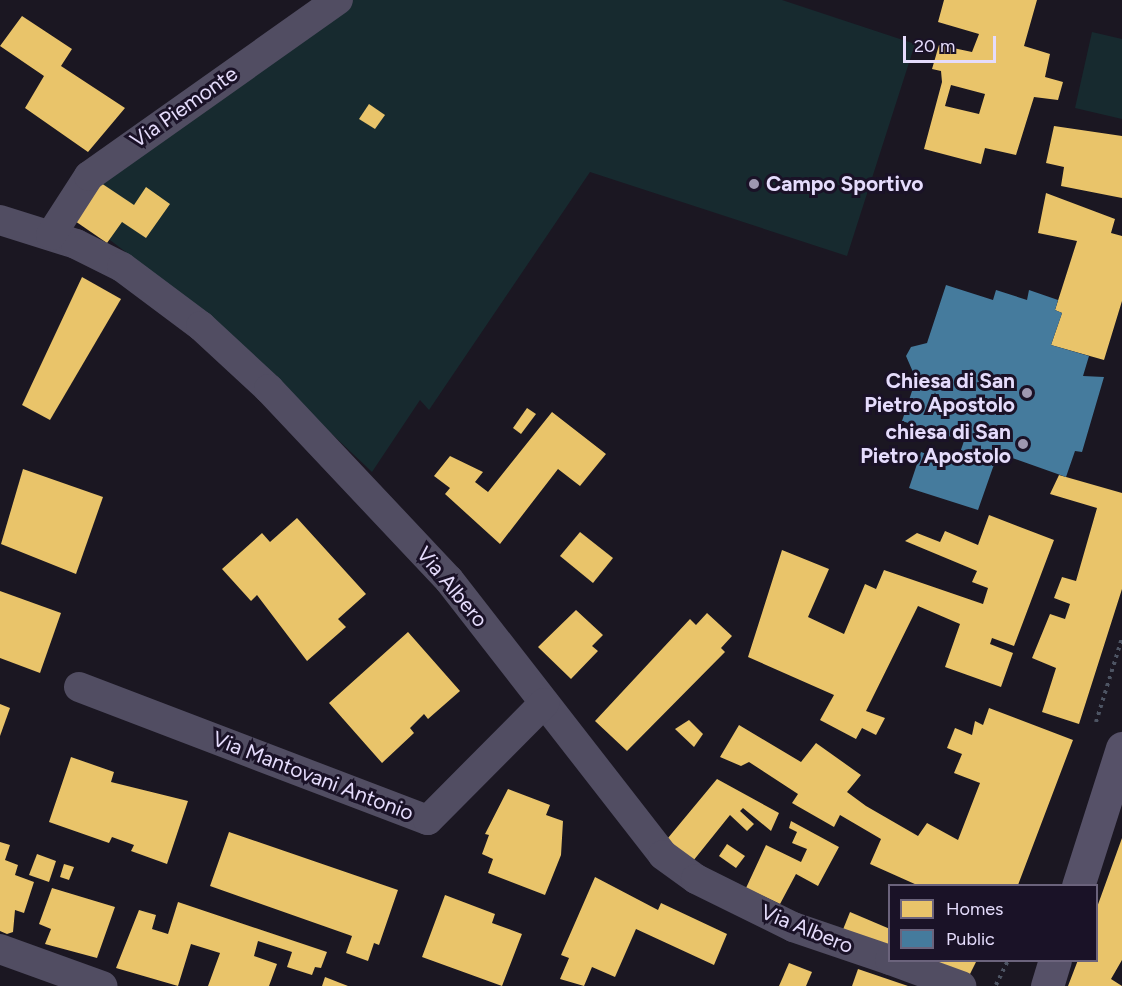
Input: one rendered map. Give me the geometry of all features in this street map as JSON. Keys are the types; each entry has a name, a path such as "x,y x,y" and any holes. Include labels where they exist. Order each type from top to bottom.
{"street":[{"name":"Via Piemonte","path":"51,235 89,176 338,0"},
{"name":"Via Albero","path":"0,220 51,235 122,267 227,348 449,580 636,825 678,867 793,927 888,959"},
{"name":"Via Mantovani Antonio","path":"79,687 428,820 544,703"},
{"path":"1078,884 1122,748"},
{"path":"0,949 102,986"},
{"name":"Via Albero","path":"895,962 961,986"},
{"path":"1047,986 1054,962"}],"path":[{"path":"1096,722 1122,638"},
{"path":"996,985 1007,962"}],"green space":[{"path":"353,0 782,0 915,44 847,256 590,172 429,410 420,400 372,472 200,309 110,240 75,221 101,183"},
{"path":"1092,32 1122,39 1122,119 1075,108"}],"building: Homes":[{"path":"944,0 1037,0 1024,46 1050,54 1045,77 1063,82 1058,100 1034,97 1016,155 985,148 981,164 924,149 942,82 941,71 932,69 939,45 972,52 979,34 938,22","holes":["951,85 985,94 979,114 945,106"]},
{"path":"22,16 72,49 61,66 125,108 88,152 25,108 44,76 0,46"},
{"path":"369,104 385,115 375,129 359,119"},
{"path":"1054,126 1122,136 1122,198 1061,186 1064,167 1046,163"},
{"path":"101,183 134,205 146,187 170,204 146,238 122,222 107,243 75,221"},
{"path":"1046,193 1115,219 1111,233 1122,236 1122,301 1104,360 1051,345 1062,313 1055,310 1077,241 1038,233"},
{"path":"82,277 121,299 50,420 22,405"},
{"path":"527,408 536,414 521,434 513,428"},
{"path":"552,412 606,454 580,486 558,469 500,544 445,494 450,488 434,476 450,456 483,472 475,482 488,492"},
{"path":"23,469 103,497 76,574 1,544"},
{"path":"1059,475 1122,493 1122,589 1079,724 1042,712 1056,668 1032,658 1050,614 1065,619 1070,604 1054,598 1062,577 1076,581 1097,508 1050,494"},
{"path":"989,515 1054,540 1014,646 992,638 990,644 1013,653 1001,687 945,667 960,624 918,606 866,711 885,718 876,735 862,728 856,739 820,720 834,695 748,657 782,550 829,569 808,617 844,634 865,584 876,589 884,570 983,604 988,588 972,582 977,571 905,541 917,533 940,542 945,531 978,545"},
{"path":"297,518 366,594 338,619 346,627 307,661 257,595 251,601 222,569 262,533 270,542"},
{"path":"580,532 613,558 593,583 560,556"},
{"path":"0,591 61,613 40,673 0,658"},
{"path":"576,610 603,635 592,646 598,651 571,679 538,647"},
{"path":"707,613 732,636 721,648 725,652 627,751 595,721 690,619 696,625"},
{"path":"408,632 460,691 428,719 424,714 410,728 414,733 382,763 329,703"},
{"path":"0,704 10,708 0,736"},
{"path":"989,708 1073,740 1018,884 915,884 870,864 881,839 840,815 834,827 792,803 798,794 749,762 741,766 720,757 739,725 801,762 816,743 861,775 847,792 866,806 918,836 927,823 958,840 980,783 954,773 962,754 947,748 955,728 972,735 975,721 983,725"},
{"path":"689,720 703,734 694,747 675,729"},
{"path":"71,757 114,772 111,782 188,801 167,864 131,851 134,845 112,837 109,843 49,822"},
{"path":"717,779 779,813 771,831 743,808 740,811 754,824 747,831 730,815 689,866 663,844"},
{"path":"508,789 550,805 546,815 563,821 561,855 545,895 488,873 493,859 482,854 489,835 485,834"},
{"path":"791,821 839,847 818,886 796,874 780,904 746,888 766,845 801,862 807,849 792,843 797,832 789,828"},
{"path":"229,832 398,890 379,945 374,943 368,961 346,953 352,936 210,886"},
{"path":"1122,838 1122,960 1111,979 1122,986 1068,986 1077,962 1098,962 1098,904"},
{"path":"0,842 10,845 5,860 18,865 15,875 34,882 24,913 15,910 13,932 7,934 0,931"},
{"path":"727,844 745,856 736,868 719,856"},
{"path":"37,854 56,861 49,882 29,875"},
{"path":"64,864 74,867 69,880 60,877"},
{"path":"595,877 658,910 661,903 727,934 714,965 636,929 615,977 592,967 584,986 560,979 569,958 561,955"},
{"path":"52,888 115,907 97,958 45,944 51,929 39,924"},
{"path":"445,895 495,914 492,923 522,934 502,986 422,957"},
{"path":"178,902 327,952 321,968 315,967 312,975 287,967 292,952 258,941 254,956 277,964 269,986 208,986 220,953 191,944 178,986 116,968 139,910 156,915 152,929 168,934"},
{"path":"850,912 888,928 888,957 838,942"},
{"path":"908,962 976,962 965,984"},
{"path":"789,963 812,972 806,986 779,986"},
{"path":"858,969 908,986 852,986"},
{"path":"325,977 348,986 322,986"}],"building: Public":[{"path":"946,285 993,300 996,290 1027,300 1029,290 1058,300 1055,310 1062,313 1051,345 1089,356 1083,376 1104,377 1082,452 1075,451 1066,477 998,453 978,510 909,488 921,452 956,464 964,441 902,421 916,379 906,356 911,347 927,343"}],"place":[{"name":"Campo Sportivo","path":"754,184"},
{"name":"Chiesa di San Pietro Apostolo","path":"1027,393"},
{"name":"chiesa di San Pietro Apostolo","path":"1023,444"}]}
